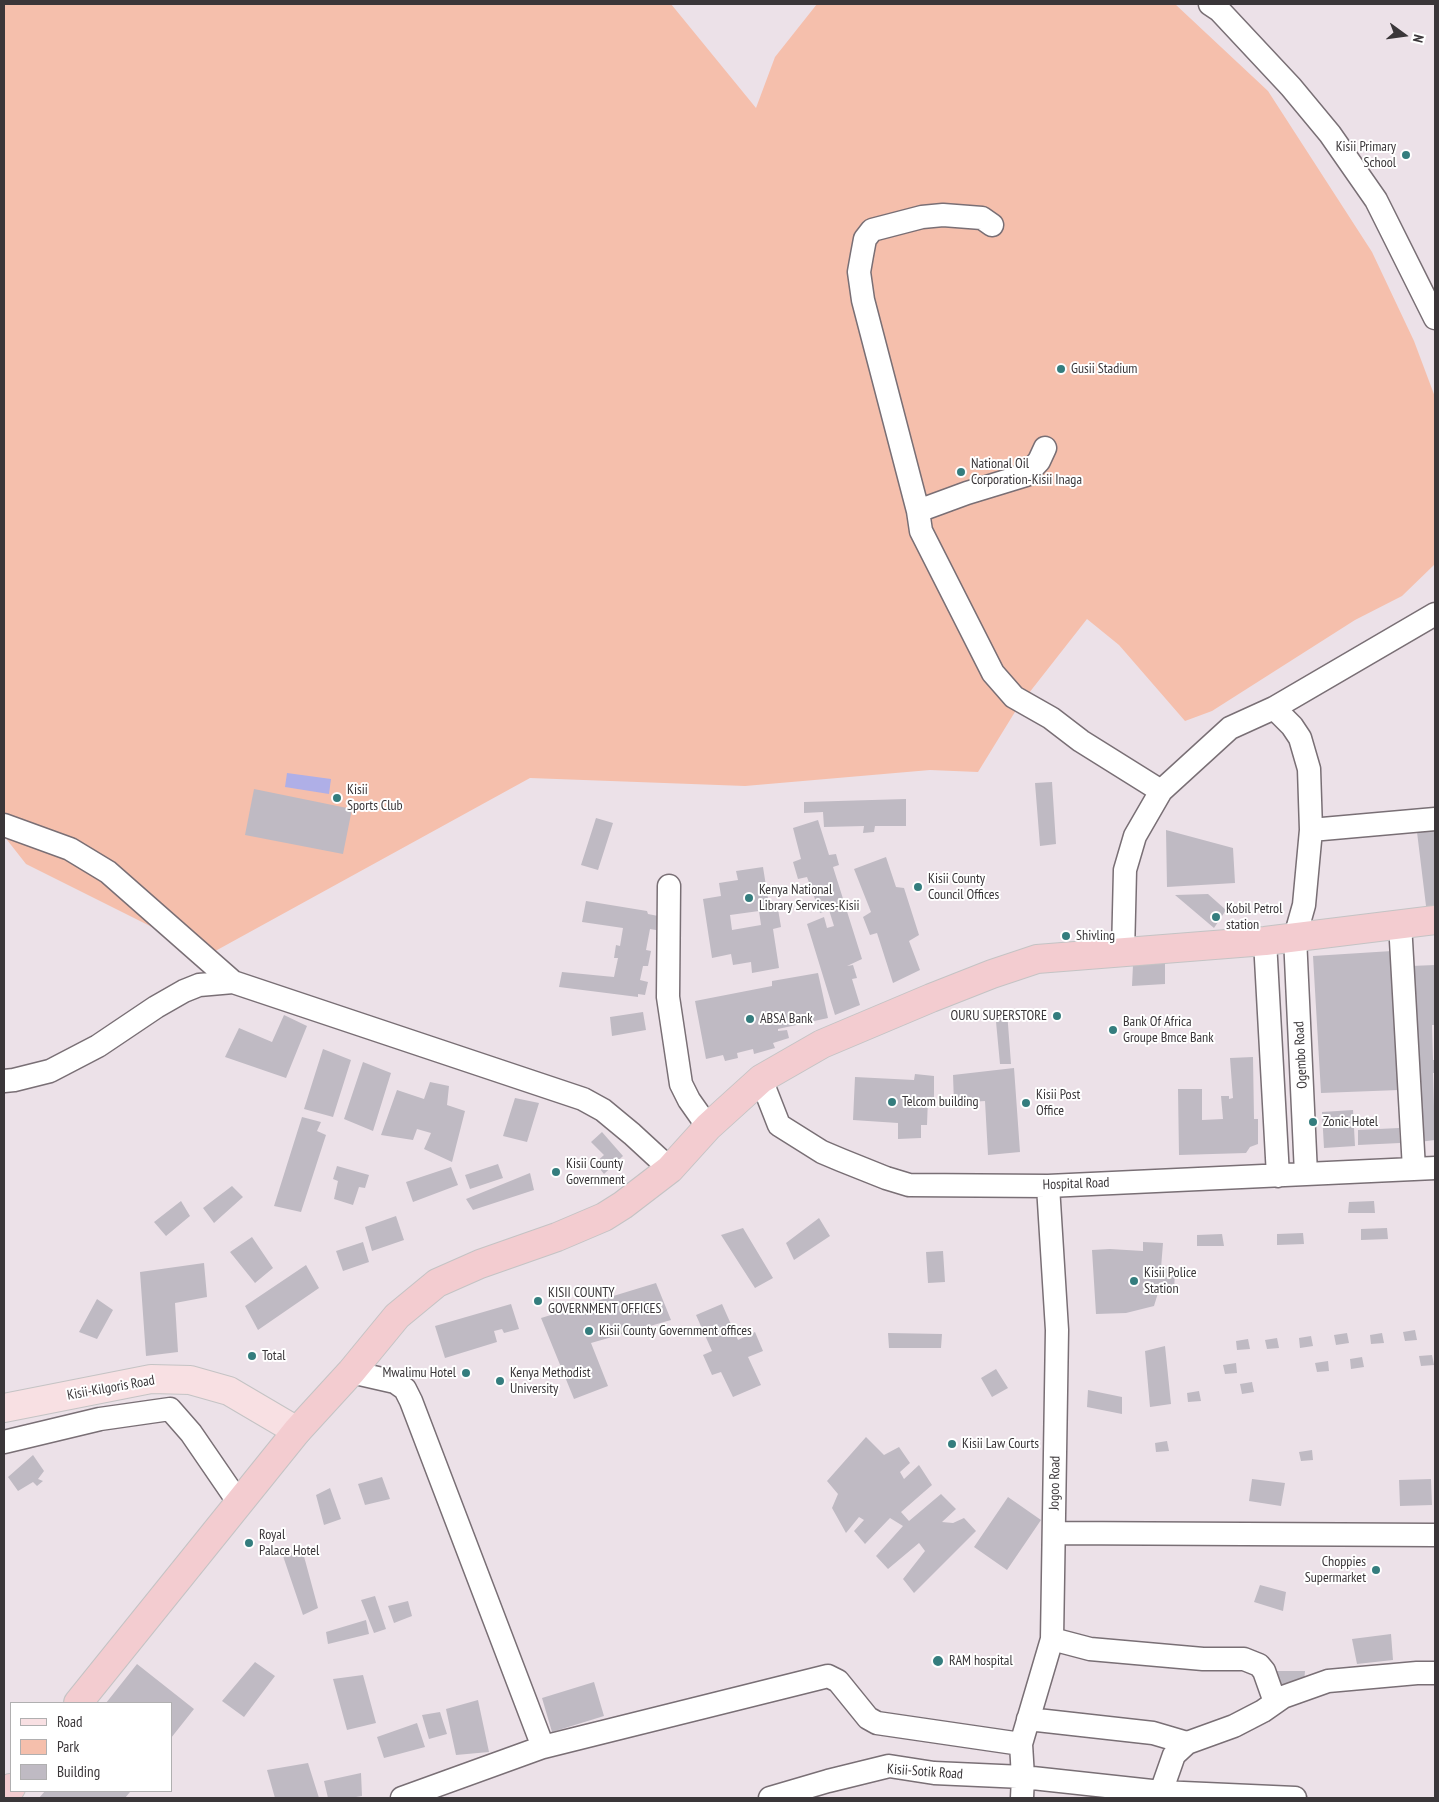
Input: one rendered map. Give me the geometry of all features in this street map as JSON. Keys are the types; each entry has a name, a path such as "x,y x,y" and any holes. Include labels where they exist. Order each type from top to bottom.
{"highway":[{"path":"79,1702 297,1431 351,1372 398,1316 437,1284 480,1264 557,1237 604,1217 624,1205 670,1169 708,1127 761,1079 822,1044 992,974 1036,960 1265,941 1299,926 1435,920"}],"main road":[{"name":"Kisii-Kilgoris Road","path":"4,1408 151,1379 190,1380 229,1391 297,1431"}],"street":[{"path":"1210,4 1219,10 1291,87 1330,134 1376,200 1435,318"},
{"path":"992,225 982,218 965,216 943,215 922,217 872,230 865,239 859,272 863,300 918,511 921,531 993,674 1014,697 1051,718 1081,741 1161,790"},
{"path":"918,511 967,493 1026,475 1039,461 1045,448"},
{"path":"1123,954 1125,870 1134,836 1161,790 1230,728 1274,708 1435,614"},
{"name":"Ogembo Road","path":"1274,708 1292,726 1300,738 1309,769 1311,830 1299,926 1306,1174"},
{"path":"1311,830 1435,819"},
{"path":"4,825 70,849 108,872 233,982 583,1099 603,1110 670,1169"},
{"path":"669,886 668,997 681,1084 689,1100 708,1127"},
{"path":"1400,923 1425,1168"},
{"path":"1265,941 1278,1176"},
{"path":"4,1081 50,1071 98,1046 156,1007 184,991 199,985 233,982"},
{"name":"Hospital Road","path":"761,1079 779,1125 822,1152 886,1178 909,1185 1048,1186 1425,1168"},
{"name":"Jogoo Road","path":"1023,1787 1022,1744 1052,1639 1057,1330 1048,1186"},
{"path":"351,1372 395,1382 405,1389 543,1748"},
{"path":"4,1442 100,1419 170,1409 191,1434 239,1502"},
{"path":"1054,1533 1435,1535"},
{"path":"1052,1639 1090,1649 1203,1659 1244,1659 1259,1665 1264,1671 1275,1702"},
{"path":"1160,1792 1174,1755 1187,1743 1234,1726 1283,1697 1328,1681 1435,1673"},
{"path":"402,1798 543,1748 828,1676 838,1681 868,1718 876,1723 1022,1744"},
{"path":"1028,1719 1153,1733 1187,1743"},
{"name":"Kisii-Sotik Road","path":"770,1798 889,1766 1023,1787 1295,1798"}],"green space":[{"path":"4,4 671,4 756,108 775,57 817,4 1175,4 1268,91 1372,252 1414,341 1435,397 1435,564 1402,596 1355,620 1212,711 1185,721 1119,645 1087,619 1018,707 978,772 930,770 745,786 530,778 208,955 26,864 4,836"}],"water":[{"path":"287,773 331,779 329,794 285,787"}],"building":[{"path":"1052,782 1056,844 1040,846 1035,783"},
{"path":"254,789 352,809 343,854 245,835"},
{"path":"906,799 906,826 875,826 874,832 863,833 864,826 824,827 823,812 804,813 804,802"},
{"path":"596,818 613,823 598,870 581,865"},
{"path":"818,820 829,855 836,854 839,865 833,867 862,959 847,966 853,965 857,978 852,979 860,1005 835,1015 807,924 824,917 827,928 834,926 829,910 820,913 807,877 798,879 793,862 801,859 793,828"},
{"path":"1166,830 1233,848 1235,883 1167,887"},
{"path":"1435,830 1435,912 1427,914 1417,832"},
{"path":"886,857 896,887 904,888 919,935 909,941 920,970 893,983 877,933 870,935 863,917 871,912 854,869"},
{"path":"763,867 769,905 777,903 781,927 773,929 779,968 752,973 751,962 733,965 731,954 712,958 703,899 721,896 719,883 738,880 736,871","holes":["759,911 761,925 732,930 730,915"]},
{"path":"1208,894 1226,910 1214,928 1175,895"},
{"path":"586,901 647,911 648,914 658,916 656,930 650,929 646,950 651,951 648,966 643,966 640,980 648,982 645,995 638,994 638,997 559,987 562,972 614,977 618,958 614,958 616,945 620,946 623,928 582,922"},
{"path":"1392,951 1399,1090 1321,1093 1313,956"},
{"path":"1165,961 1165,984 1132,986 1133,965"},
{"path":"1435,965 1435,1025 1432,1025 1433,1060 1435,1060 1435,1073 1433,1073 1435,1140 1419,1142 1411,966"},
{"path":"818,973 828,1018 778,1029 778,1031 787,1030 789,1038 773,1043 775,1048 754,1054 753,1049 737,1053 738,1058 725,1061 723,1055 706,1059 695,1001 772,986 772,981"},
{"path":"995,1011 1007,1011 1011,1064 1000,1064"},
{"path":"643,1012 646,1030 612,1036 610,1017"},
{"path":"284,1015 307,1026 286,1078 225,1057 239,1028 272,1042"},
{"path":"323,1049 351,1060 333,1117 304,1109"},
{"path":"1253,1057 1254,1119 1258,1119 1258,1144 1250,1147 1246,1153 1179,1155 1178,1089 1202,1089 1202,1120 1223,1119 1221,1096 1229,1096 1229,1099 1233,1098 1230,1058"},
{"path":"363,1062 391,1073 373,1131 344,1119"},
{"path":"1014,1068 1020,1152 988,1155 985,1101 954,1103 953,1075"},
{"path":"915,1074 934,1076 934,1097 928,1098 927,1125 921,1125 921,1138 898,1139 898,1123 853,1120 855,1077 914,1080"},
{"path":"430,1082 449,1086 447,1105 465,1111 452,1162 424,1149 431,1133 417,1129 413,1140 381,1135 397,1090 424,1099"},
{"path":"515,1098 539,1103 527,1142 503,1136"},
{"path":"1353,1110 1355,1146 1324,1148 1322,1112"},
{"path":"302,1117 321,1122 317,1131 326,1135 301,1212 274,1206"},
{"path":"1399,1128 1400,1143 1358,1145 1358,1130"},
{"path":"602,1132 623,1156 604,1174 595,1163 604,1155 591,1142"},
{"path":"498,1164 503,1178 470,1189 465,1175"},
{"path":"337,1166 369,1175 365,1188 359,1187 353,1205 334,1199 338,1181 333,1179"},
{"path":"451,1167 458,1185 413,1202 406,1182"},
{"path":"530,1173 534,1190 473,1210 466,1199"},
{"path":"232,1186 243,1197 214,1223 203,1208"},
{"path":"181,1201 190,1216 166,1236 154,1222"},
{"path":"1374,1201 1375,1213 1348,1213 1349,1202"},
{"path":"396,1216 404,1240 372,1251 365,1227"},
{"path":"819,1218 830,1236 794,1260 786,1243"},
{"path":"743,1228 773,1278 755,1288 721,1235"},
{"path":"1387,1228 1388,1239 1361,1240 1361,1229"},
{"path":"1303,1233 1304,1244 1277,1245 1277,1234"},
{"path":"1222,1234 1224,1246 1197,1246 1197,1235"},
{"path":"252,1237 273,1268 255,1283 230,1252"},
{"path":"363,1242 369,1262 343,1271 336,1251"},
{"name":"Kisii Police Station","path":"1143,1242 1163,1243 1161,1268 1175,1269 1174,1294 1158,1293 1154,1306 1126,1313 1096,1314 1092,1250 1143,1251"},
{"path":"943,1251 945,1282 928,1283 926,1252"},
{"path":"204,1263 207,1297 175,1303 178,1352 146,1356 140,1272"},
{"path":"306,1265 319,1288 258,1330 245,1306"},
{"name":"Kisii County Government offices","path":"656,1283 671,1320 591,1343 608,1386 574,1399 541,1318"},
{"path":"97,1299 113,1310 97,1339 79,1332"},
{"path":"511,1304 519,1329 504,1333 502,1329 494,1331 497,1342 445,1358 435,1326"},
{"path":"722,1304 738,1340 755,1332 763,1351 748,1357 761,1385 733,1397 721,1372 712,1375 703,1355 712,1351 696,1315"},
{"path":"1415,1330 1417,1340 1405,1341 1403,1332"},
{"path":"888,1333 942,1334 941,1348 889,1348"},
{"path":"1347,1333 1349,1343 1336,1345 1334,1335"},
{"path":"1382,1333 1384,1343 1371,1344 1370,1335"},
{"path":"1311,1336 1313,1346 1300,1348 1299,1338"},
{"path":"1277,1338 1279,1348 1267,1349 1265,1340"},
{"path":"1248,1339 1250,1349 1237,1350 1236,1341"},
{"path":"1165,1346 1171,1404 1150,1407 1145,1351"},
{"path":"1432,1355 1434,1365 1421,1366 1419,1356"},
{"path":"1362,1357 1364,1367 1351,1369 1350,1359"},
{"path":"1328,1361 1329,1371 1317,1372 1315,1363"},
{"path":"1236,1363 1237,1373 1225,1374 1223,1365"},
{"path":"996,1369 1008,1388 992,1397 981,1378"},
{"path":"1252,1382 1254,1392 1242,1394 1240,1384"},
{"path":"1088,1390 1122,1397 1122,1414 1087,1407"},
{"path":"1199,1391 1201,1401 1188,1402 1187,1393"},
{"path":"866,1437 884,1455 899,1447 910,1463 900,1472 904,1479 919,1465 932,1485 901,1512 909,1521 941,1494 956,1509 942,1522 953,1523 964,1518 976,1531 914,1593 903,1579 925,1551 919,1543 888,1569 876,1556 903,1526 890,1518 865,1544 854,1531 864,1520 859,1517 846,1533 832,1508 838,1494 827,1481"},
{"path":"1167,1441 1169,1451 1156,1452 1155,1443"},
{"path":"1312,1450 1313,1460 1301,1461 1299,1452"},
{"path":"33,1455 44,1471 38,1479 43,1481 37,1486 33,1482 18,1491 8,1477"},
{"path":"382,1477 390,1499 365,1505 358,1484"},
{"path":"1252,1479 1285,1483 1281,1506 1249,1501"},
{"path":"1431,1479 1432,1505 1400,1506 1399,1480"},
{"path":"330,1488 341,1519 324,1525 316,1495"},
{"path":"1008,1497 1041,1520 1007,1570 974,1547"},
{"path":"302,1549 318,1608 303,1615 283,1556"},
{"path":"1260,1585 1286,1592 1283,1611 1254,1602"},
{"path":"375,1596 386,1629 374,1633 361,1600"},
{"path":"408,1601 412,1616 394,1623 388,1606"},
{"path":"366,1620 369,1634 328,1644 326,1632"},
{"path":"1391,1634 1393,1660 1357,1664 1352,1639"},
{"path":"255,1662 275,1676 244,1717 222,1701"},
{"path":"137,1664 194,1709 172,1737 172,1702 107,1702"},
{"path":"1273,1671 1305,1671 1304,1684 1276,1684"},
{"path":"363,1675 376,1723 347,1730 333,1679"},
{"path":"594,1682 604,1716 552,1732 542,1698"},
{"path":"478,1700 489,1752 456,1755 446,1709"},
{"path":"440,1712 447,1734 429,1739 422,1715"},
{"path":"417,1723 425,1747 384,1758 377,1737"},
{"path":"308,1763 319,1798 275,1798 267,1770"},
{"path":"361,1773 362,1796 328,1798 324,1781"},
{"path":"44,1792 130,1792 125,1798 39,1798"}],"place":[{"name":"Kisii Primary School","path":"1406,155"},
{"name":"Gusii Stadium","path":"1061,369"},
{"name":"National Oil Corporation-Kisii Inaga","path":"961,472"},
{"name":"Kisii Sports Club","path":"337,798"},
{"name":"Kisii County Council Offices","path":"918,887"},
{"name":"Kenya National Library Services-Kisii","path":"749,898"},
{"name":"Kobil Petrol station","path":"1216,917"},
{"name":"Shivling","path":"1066,936"},
{"name":"OURU SUPERSTORE","path":"1057,1016"},
{"name":"ABSA Bank","path":"750,1019"},
{"name":"Bank Of Africa Groupe Bmce Bank","path":"1113,1030"},
{"name":"Telcom building","path":"892,1102"},
{"name":"Kisii Post Office","path":"1026,1103"},
{"name":"Zonic Hotel","path":"1313,1122"},
{"name":"Kisii County Government","path":"556,1172"},
{"name":"Kisii Police Station","path":"1134,1281"},
{"name":"KISII COUNTY GOVERNMENT OFFICES","path":"538,1301"},
{"name":"Kisii County Government offices","path":"589,1331"},
{"name":"Total","path":"252,1356"},
{"name":"Mwalimu Hotel","path":"466,1373"},
{"name":"Kenya Methodist University","path":"500,1381"},
{"name":"Kisii Law Courts","path":"952,1444"},
{"name":"Royal Palace Hotel","path":"249,1543"},
{"name":"Choppies Supermarket","path":"1376,1570"},
{"name":"RAM hospital","path":"938,1661"}]}
